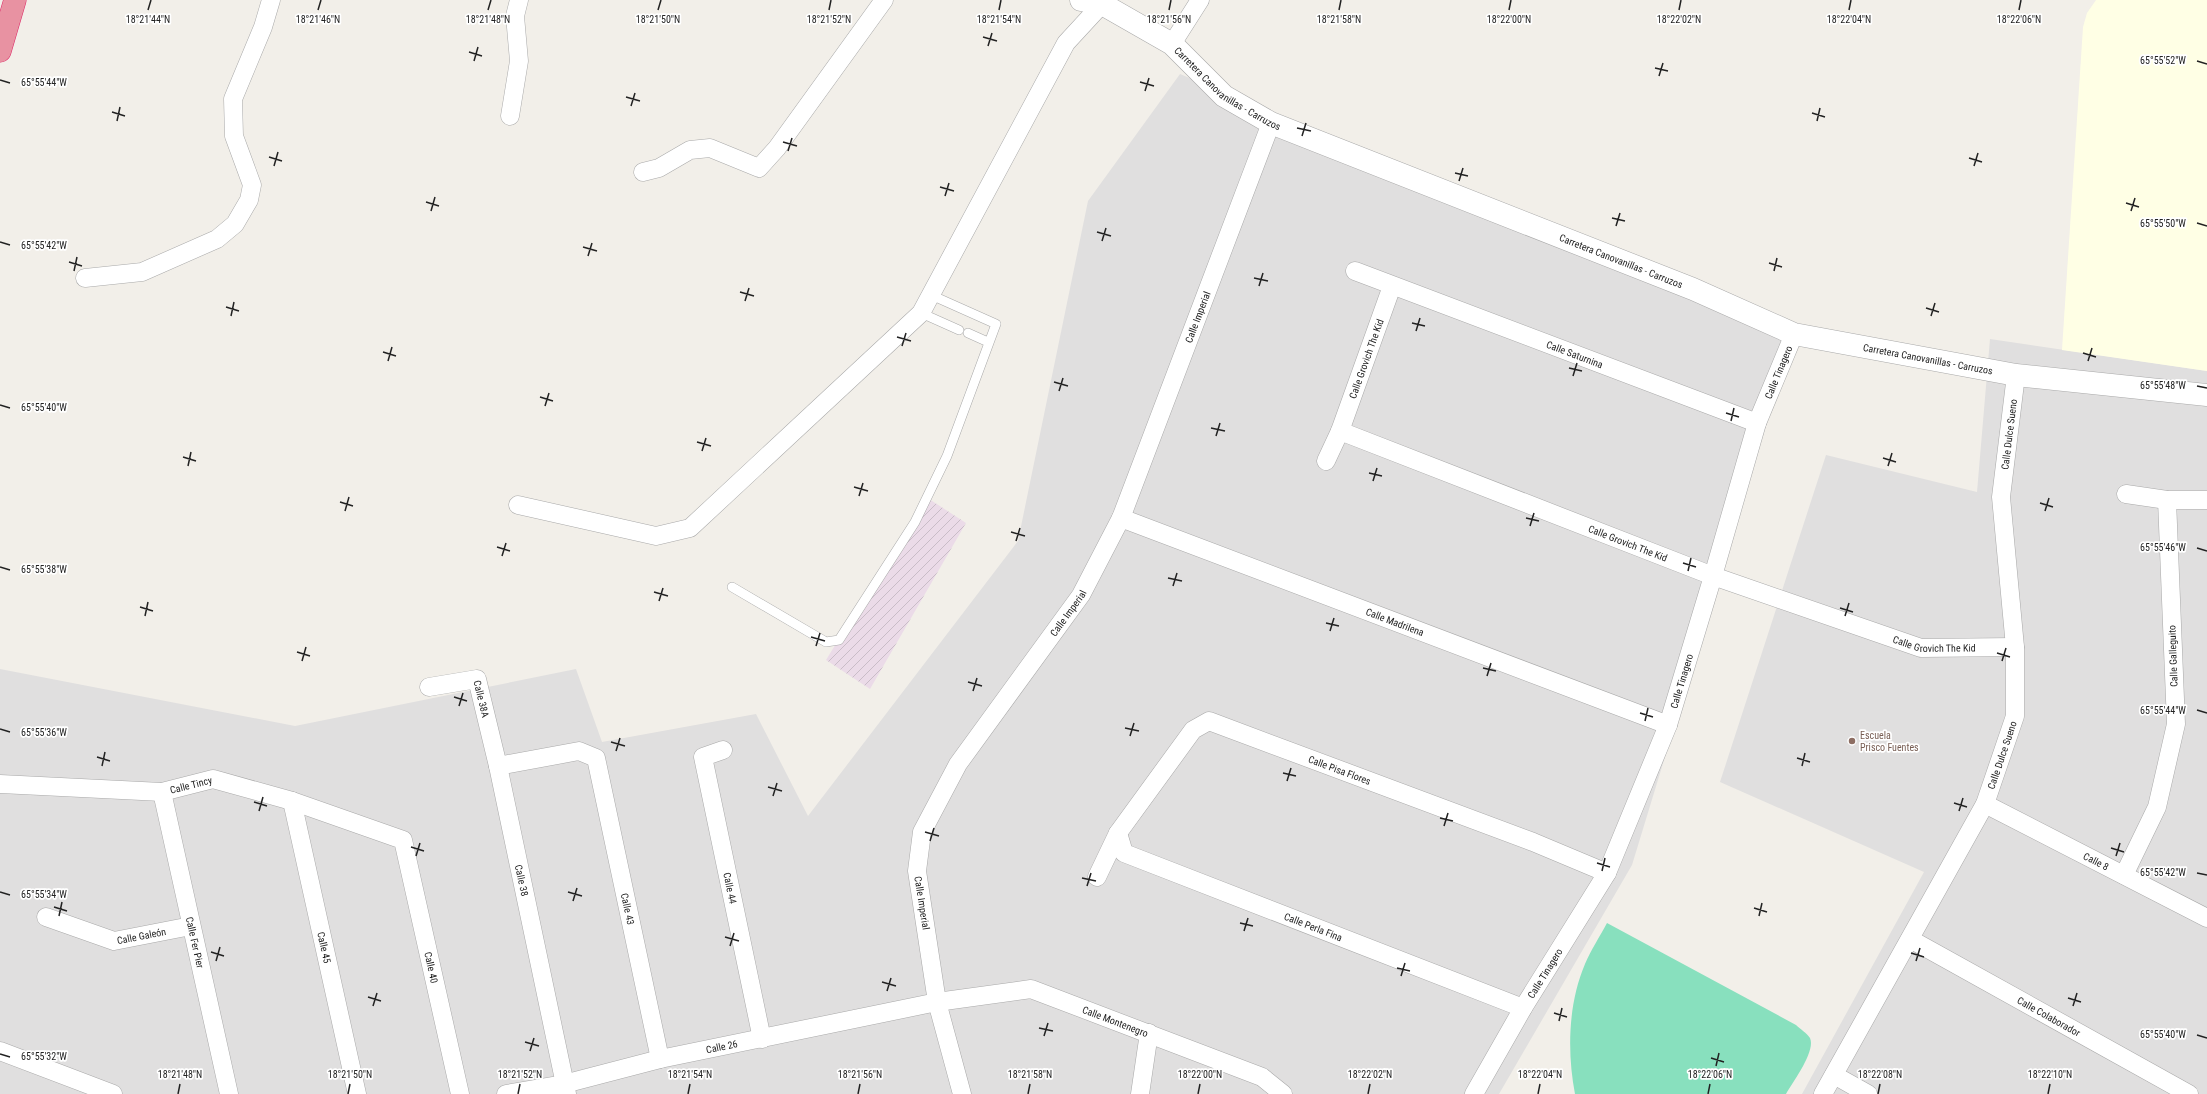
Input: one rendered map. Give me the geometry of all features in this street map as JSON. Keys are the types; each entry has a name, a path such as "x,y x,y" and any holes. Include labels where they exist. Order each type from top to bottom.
{"highway":[{"path":"3,41 15,0"}],"street":[{"path":"85,278 142,272 217,239 234,224 249,200 252,185 234,136 233,99 263,27 271,0"},
{"path":"510,116 519,61 514,16 519,0"},
{"path":"643,172 659,168 690,150 710,148 759,168 777,148 884,0"},
{"name":"Carretera Canovanillas - Carruzos","path":"1081,0 1102,4 1172,44 1224,96 1271,123 1693,289 1794,334 2016,375 2207,395"},
{"path":"1172,44 1200,0"},
{"path":"518,505 656,536 690,528 921,313 1066,44 1102,4"},
{"name":"Calle Imperial","path":"962,1094 937,1002 917,871 922,832 958,764 1081,595 1121,518 1271,123"},
{"name":"Calle Saturnina","path":"1355,271 1757,422"},
{"name":"Calle Grovich The Kid","path":"1326,461 1340,431 1392,286"},
{"name":"Calle Tinagero","path":"1474,1094 1523,1008 1607,873 1668,725 1757,422 1794,334"},
{"name":"Calle Dulce Sueno","path":"1823,1094 1985,804 2015,716 2015,647 2001,497 2016,375"},
{"name":"Calle Grovich The Kid","path":"1340,431 1713,576 1921,648 2015,647"},
{"path":"2126,494 2167,500 2207,500"},
{"name":"Calle Galleguito","path":"2124,875 2157,807 2176,724 2167,500"},
{"name":"Calle Madrilena","path":"1121,518 1668,725"},
{"name":"Calle 38A","path":"428,687 477,679 498,766"},
{"name":"Calle Pisa Flores","path":"1118,833 1193,730 1209,721 1533,842 1607,873"},
{"name":"Calle 44","path":"723,750 703,757 762,1039"},
{"name":"Calle 43","path":"498,766 579,751 596,758 660,1059"},
{"name":"Calle 38","path":"498,766 566,1089"},
{"name":"Calle Tincy","path":"0,784 162,792 213,779 292,801 404,840"},
{"name":"Calle Fer Pier","path":"162,792 229,1094"},
{"name":"Calle 45","path":"292,801 356,1094"},
{"name":"Calle 8","path":"1985,804 2207,918"},
{"path":"1097,877 1118,833"},
{"name":"Calle Perla Fina","path":"1118,833 1124,853 1523,1008"},
{"name":"Calle 40","path":"404,840 460,1094"},
{"name":"Calle Galeón","path":"46,917 114,941 191,926"},
{"name":"Calle Colaborador","path":"1910,939 2189,1094"},
{"name":"Calle Montenegro","path":"937,1002 1031,989 1262,1077 1283,1094"},
{"name":"Calle 26","path":"506,1094 566,1089 660,1059 937,1002"},
{"path":"1140,1094 1149,1033"},
{"path":"0,1051 113,1094"},
{"path":"1834,1075 1868,1094"}],"lane":[{"path":"732,587 826,642 839,640 915,522 947,456 988,342 996,324 931,295"},
{"path":"921,313 959,330"},
{"path":"968,333 988,342"}],"shaded area":[{"path":"2096,0 2207,0 2207,371 2062,350 2083,27 2087,13"},
{"path":"1180,74 1794,334 1632,865 1499,1094 0,1094 0,669 295,726 576,669 602,742 756,714 808,816 1018,541 1088,201"},
{"path":"1990,339 2207,371 2207,1094 1802,1094 1924,872 1720,782 1826,455 1977,492"},
{"path":"926,497 966,523 870,689 826,660"}],"green space":[{"path":"1607,923 1796,1025 1807,1034 1810,1038 1810,1051 1786,1094 1575,1094 1572,1078 1570,1045 1572,1012 1575,995 1585,964"}],"place":[{"name":"Escuela Prisco Fuentes","path":"1852,741"}]}
